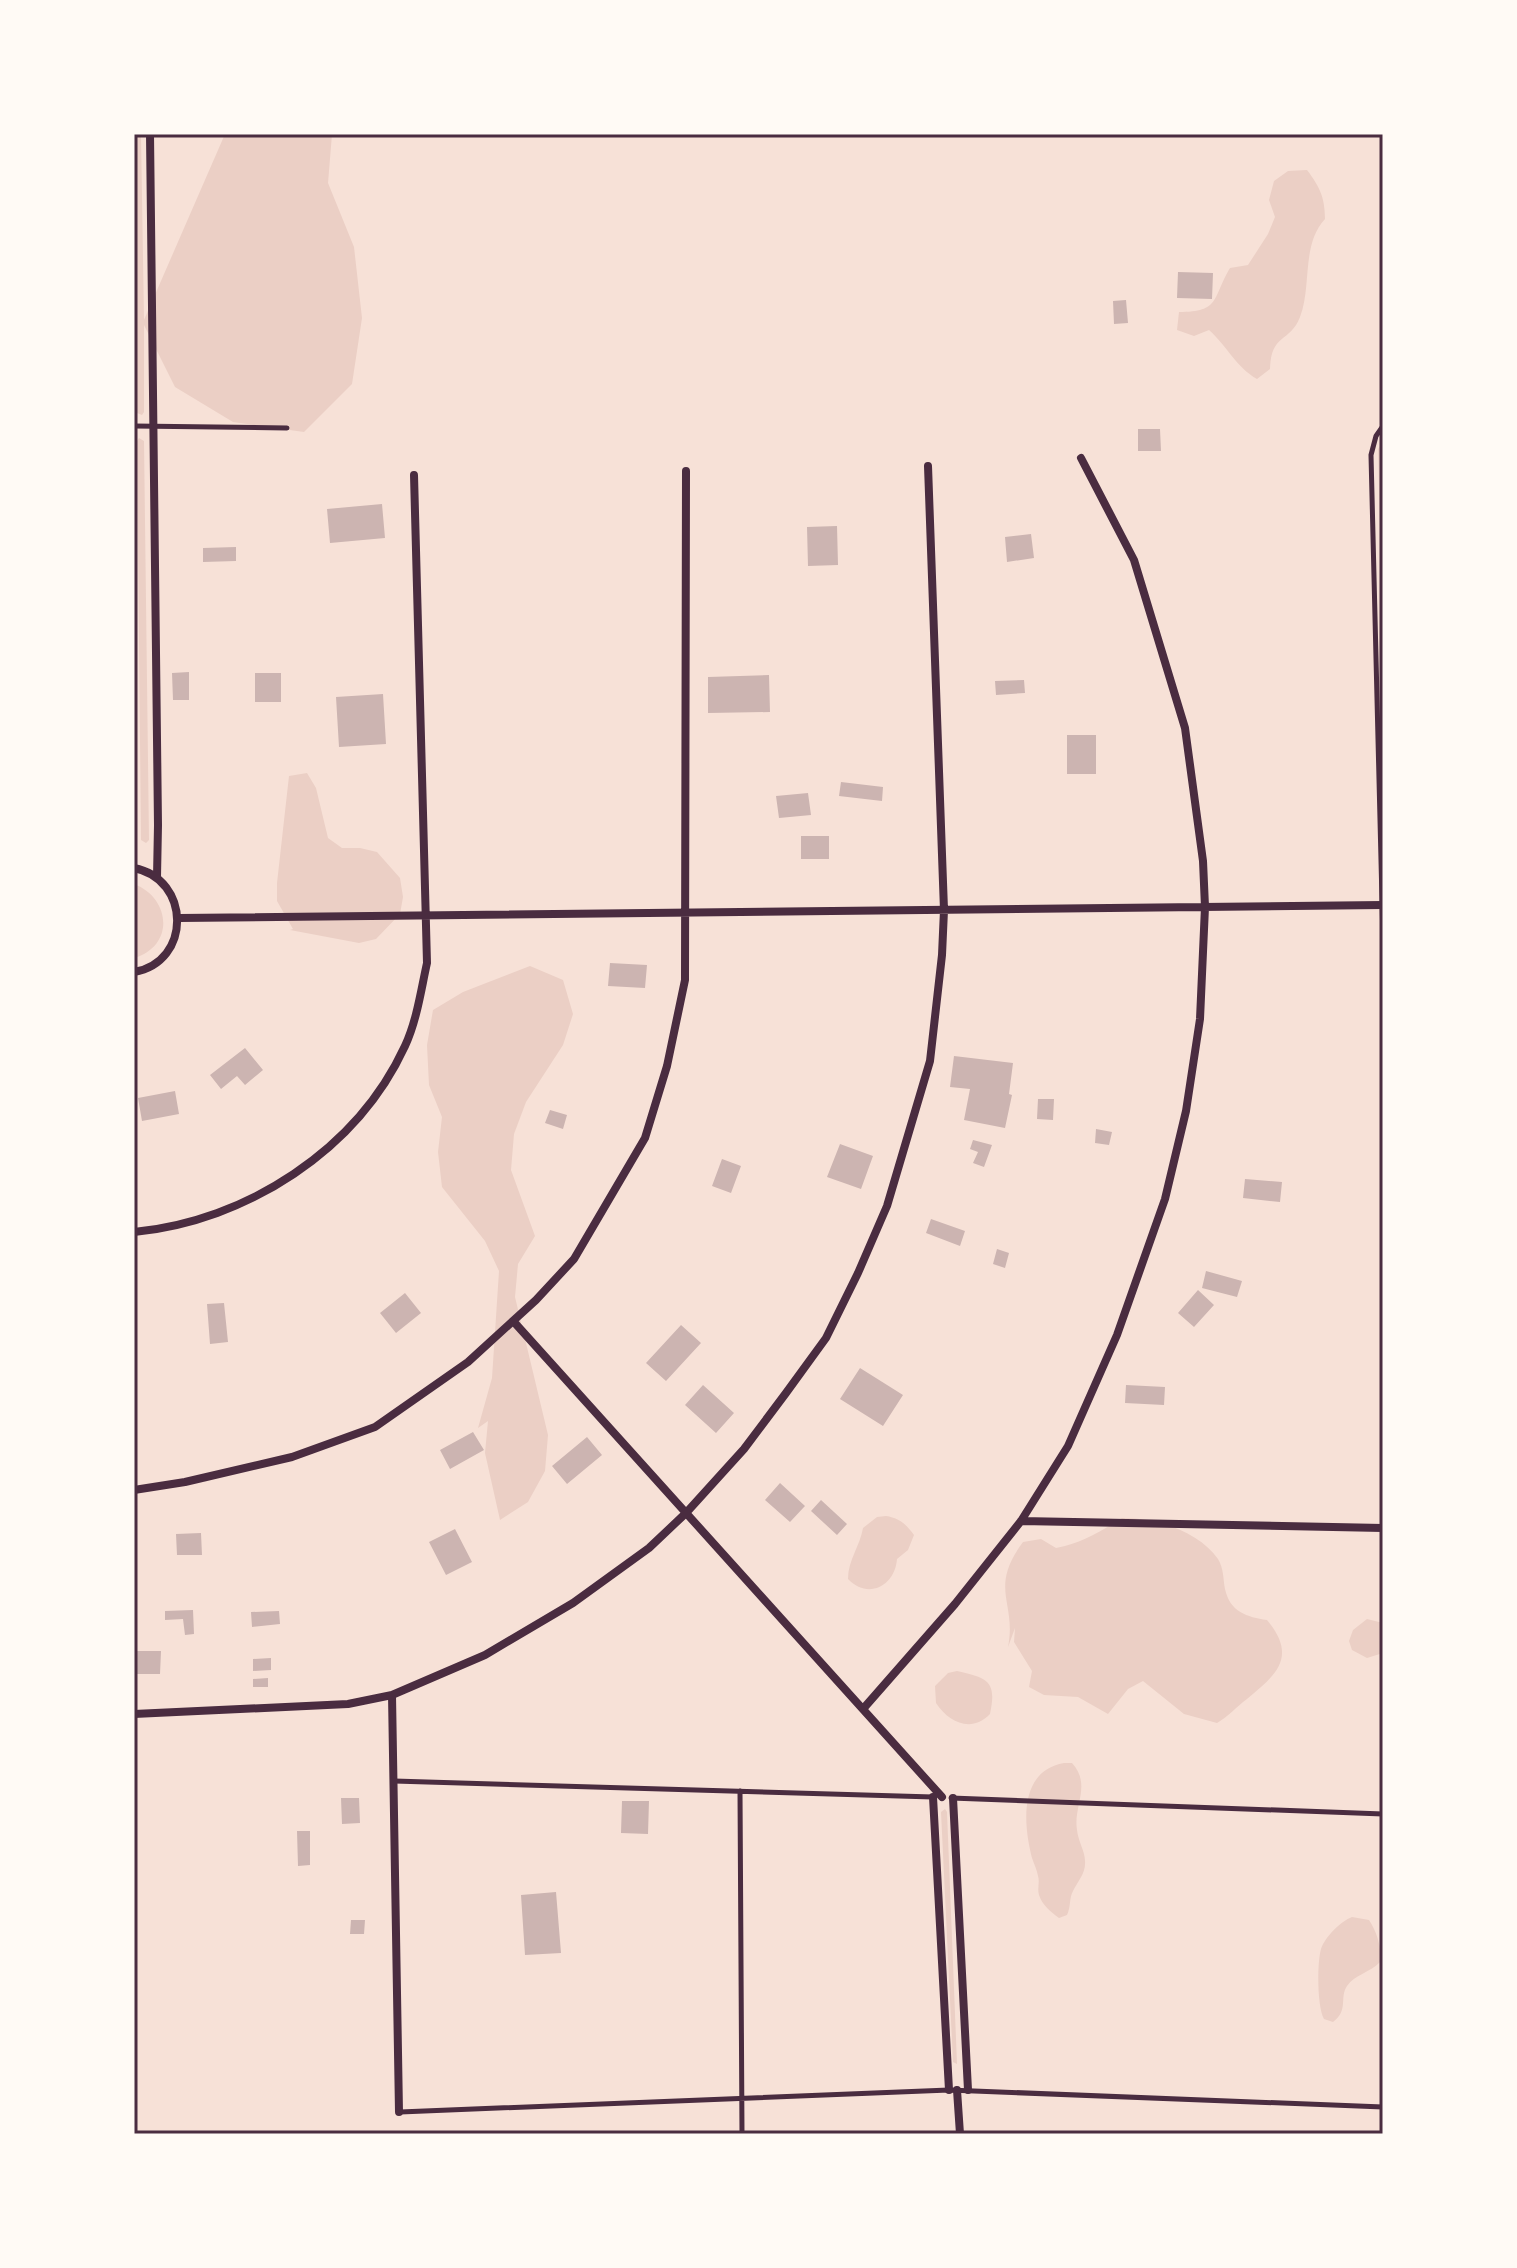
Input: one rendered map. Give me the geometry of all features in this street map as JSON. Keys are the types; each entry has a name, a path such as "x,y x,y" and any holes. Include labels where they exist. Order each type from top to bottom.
{"street":[{"path":"150,134 157,877"},
{"path":"863,1709 955,1604 1021,1521 1075,1432 1117,1335 1165,1199 1186,1111 1200,1019 1205,907 1203,861 1185,728 1134,560 1081,458"},
{"path":"134,1714 348,1704 392,1695 485,1655 573,1603 649,1548 686,1513 744,1449 826,1338 887,1206 930,1061 944,910 928,466"},
{"path":"134,1490 185,1482 292,1457 375,1427 468,1362 514,1322 574,1259 645,1138 667,1066 685,980 686,471"},
{"path":"134,1232 230,1208 290,1178 328,1147 360,1114 388,1078 406,1043 427,963 414,475"},
{"path":"134,868 157,877 172,895 179,918 169,950 157,963 134,972"},
{"path":"179,918 1382,905"},
{"path":"514,1322 863,1709 938,1797 953,2090 960,2134"},
{"path":"1021,1521 1383,1528"},
{"path":"392,1695 399,2112"},
{"path":"953,1798 968,2090"}],"lane":[{"path":"134,426 287,428"},
{"path":"1383,426 1376,436 1371,455 1383,941"},
{"path":"394,1781 1383,1814"},
{"path":"740,1791 742,2134"},
{"path":"399,2112 953,2090 1383,2107"}],"shaded area":[{"path":"134,134 141,134 144,320 225,134 332,134 328,183 354,247 362,318 352,384 304,432 233,422 175,387 144,325 144,412 142,415 137,413"},
{"path":"1307,170 1321,193 1325,219 1313,241 1300,317 1274,349 1270,369 1257,379 1243,369 1209,330 1194,336 1177,330 1179,312 1209,306 1230,268 1248,265 1275,217 1269,200 1274,181 1288,171"},
{"path":"139,438 144,441 149,840 146,843 141,840"},
{"path":"1383,446 1383,642 1378,449"},
{"path":"307,773 316,788 328,838 342,848 377,852 400,878 403,897 400,914 376,939 359,943 290,930 293,929 277,901 289,776"},
{"path":"134,884 155,900 163,922 162,933 156,943 134,958"},
{"path":"530,966 563,980 573,1014 563,1045 526,1102 514,1134 511,1170 535,1236 518,1264 515,1297 548,1435 545,1471 528,1502 500,1520 485,1453 488,1421 478,1428 492,1378 499,1271 485,1241 442,1187 438,1152 442,1117 429,1085 427,1045 433,1010 463,992"},
{"path":"886,1516 902,1522 914,1535 908,1550 897,1559 886,1583 864,1589 848,1579 850,1566 863,1528 877,1517"},
{"path":"1122,1518 1161,1523 1187,1533 1210,1549 1220,1563 1231,1603 1246,1615 1267,1620 1276,1633 1281,1645 1280,1664 1267,1682 1217,1723 1184,1714 1143,1681 1128,1689 1108,1714 1078,1697 1044,1695 1029,1687 1032,1671 1014,1642 1015,1628 1008,1647 1010,1631 1005,1584 1013,1558 1023,1542 1041,1539 1056,1548 1065,1546"},
{"path":"1367,1619 1383,1623 1383,1653 1367,1658 1352,1650 1349,1641 1353,1630"},
{"path":"957,1671 983,1679 991,1688 990,1714 983,1720 961,1723 947,1716 936,1703 935,1686 948,1673"},
{"path":"1072,1763 1081,1779 1076,1821 1085,1865 1072,1894 1067,1915 1059,1918 1039,1895 1039,1878 1029,1844 1026,1815 1032,1787 1039,1776 1049,1768"},
{"path":"945,1809 957,2064 953,2062 941,1812"},
{"path":"1352,1917 1369,1920 1378,1940 1380,1962 1347,1986 1341,2013 1333,2022 1324,2019 1320,2005 1321,1949 1330,1935"}],"building":[{"path":"1178,272 1213,273 1212,299 1177,298"},
{"path":"1126,300 1128,323 1114,324 1113,301"},
{"path":"1138,429 1160,429 1161,451 1138,451"},
{"path":"382,504 385,538 330,543 327,509"},
{"path":"837,526 838,565 808,566 807,527"},
{"path":"1031,534 1034,558 1007,562 1005,537"},
{"path":"236,547 236,561 203,562 203,548"},
{"path":"189,672 189,700 173,700 172,673"},
{"path":"255,673 281,673 281,702 255,702"},
{"path":"769,675 770,712 708,713 708,677"},
{"path":"1024,680 1025,693 996,695 995,681"},
{"path":"383,694 386,744 339,747 336,697"},
{"path":"1067,735 1096,735 1096,774 1067,774"},
{"path":"841,782 883,787 882,801 839,796"},
{"path":"808,793 811,815 779,818 776,796"},
{"path":"801,836 829,836 829,859 801,859"},
{"path":"610,963 647,965 645,988 608,986"},
{"path":"245,1048 263,1070 245,1085 237,1076 221,1089 210,1075"},
{"path":"954,1056 1013,1063 1009,1094 1012,1095 1005,1128 964,1120 970,1089 950,1087"},
{"path":"175,1091 179,1114 142,1121 138,1098"},
{"path":"1038,1099 1054,1099 1053,1120 1037,1119"},
{"path":"550,1110 567,1115 563,1129 545,1123"},
{"path":"1096,1129 1112,1132 1109,1145 1095,1143"},
{"path":"973,1140 992,1145 984,1167 973,1163 978,1152 970,1149"},
{"path":"840,1144 873,1156 861,1189 827,1177"},
{"path":"722,1159 741,1166 731,1193 712,1186"},
{"path":"1245,1179 1282,1182 1280,1202 1243,1198"},
{"path":"931,1219 965,1231 960,1246 926,1233"},
{"path":"997,1249 1009,1253 1005,1268 993,1264"},
{"path":"1206,1271 1242,1281 1237,1297 1202,1288"},
{"path":"1198,1290 1214,1305 1194,1327 1178,1313"},
{"path":"405,1293 421,1313 396,1333 380,1313"},
{"path":"224,1303 228,1342 210,1344 207,1304"},
{"path":"681,1325 701,1343 666,1381 646,1363"},
{"path":"860,1368 903,1395 883,1426 840,1399"},
{"path":"703,1385 734,1413 716,1433 685,1405"},
{"path":"1126,1385 1165,1387 1164,1405 1125,1403"},
{"path":"473,1432 484,1450 450,1469 440,1450"},
{"path":"587,1437 602,1455 567,1484 552,1466"},
{"path":"780,1483 805,1506 790,1522 765,1500"},
{"path":"821,1500 847,1524 837,1535 811,1511"},
{"path":"455,1529 472,1562 446,1575 429,1542"},
{"path":"201,1533 202,1555 177,1555 176,1534"},
{"path":"193,1610 194,1634 185,1635 183,1619 165,1620 165,1611"},
{"path":"279,1611 280,1624 252,1627 251,1612"},
{"path":"134,1651 161,1651 160,1674 134,1674"},
{"path":"271,1658 271,1670 253,1671 253,1659"},
{"path":"268,1678 268,1687 253,1687 253,1679"},
{"path":"341,1798 359,1798 360,1823 342,1824"},
{"path":"622,1801 649,1801 648,1834 621,1833"},
{"path":"297,1831 310,1831 310,1865 298,1866"},
{"path":"556,1892 561,1953 525,1955 521,1895"},
{"path":"351,1920 365,1920 364,1934 350,1934"}]}
